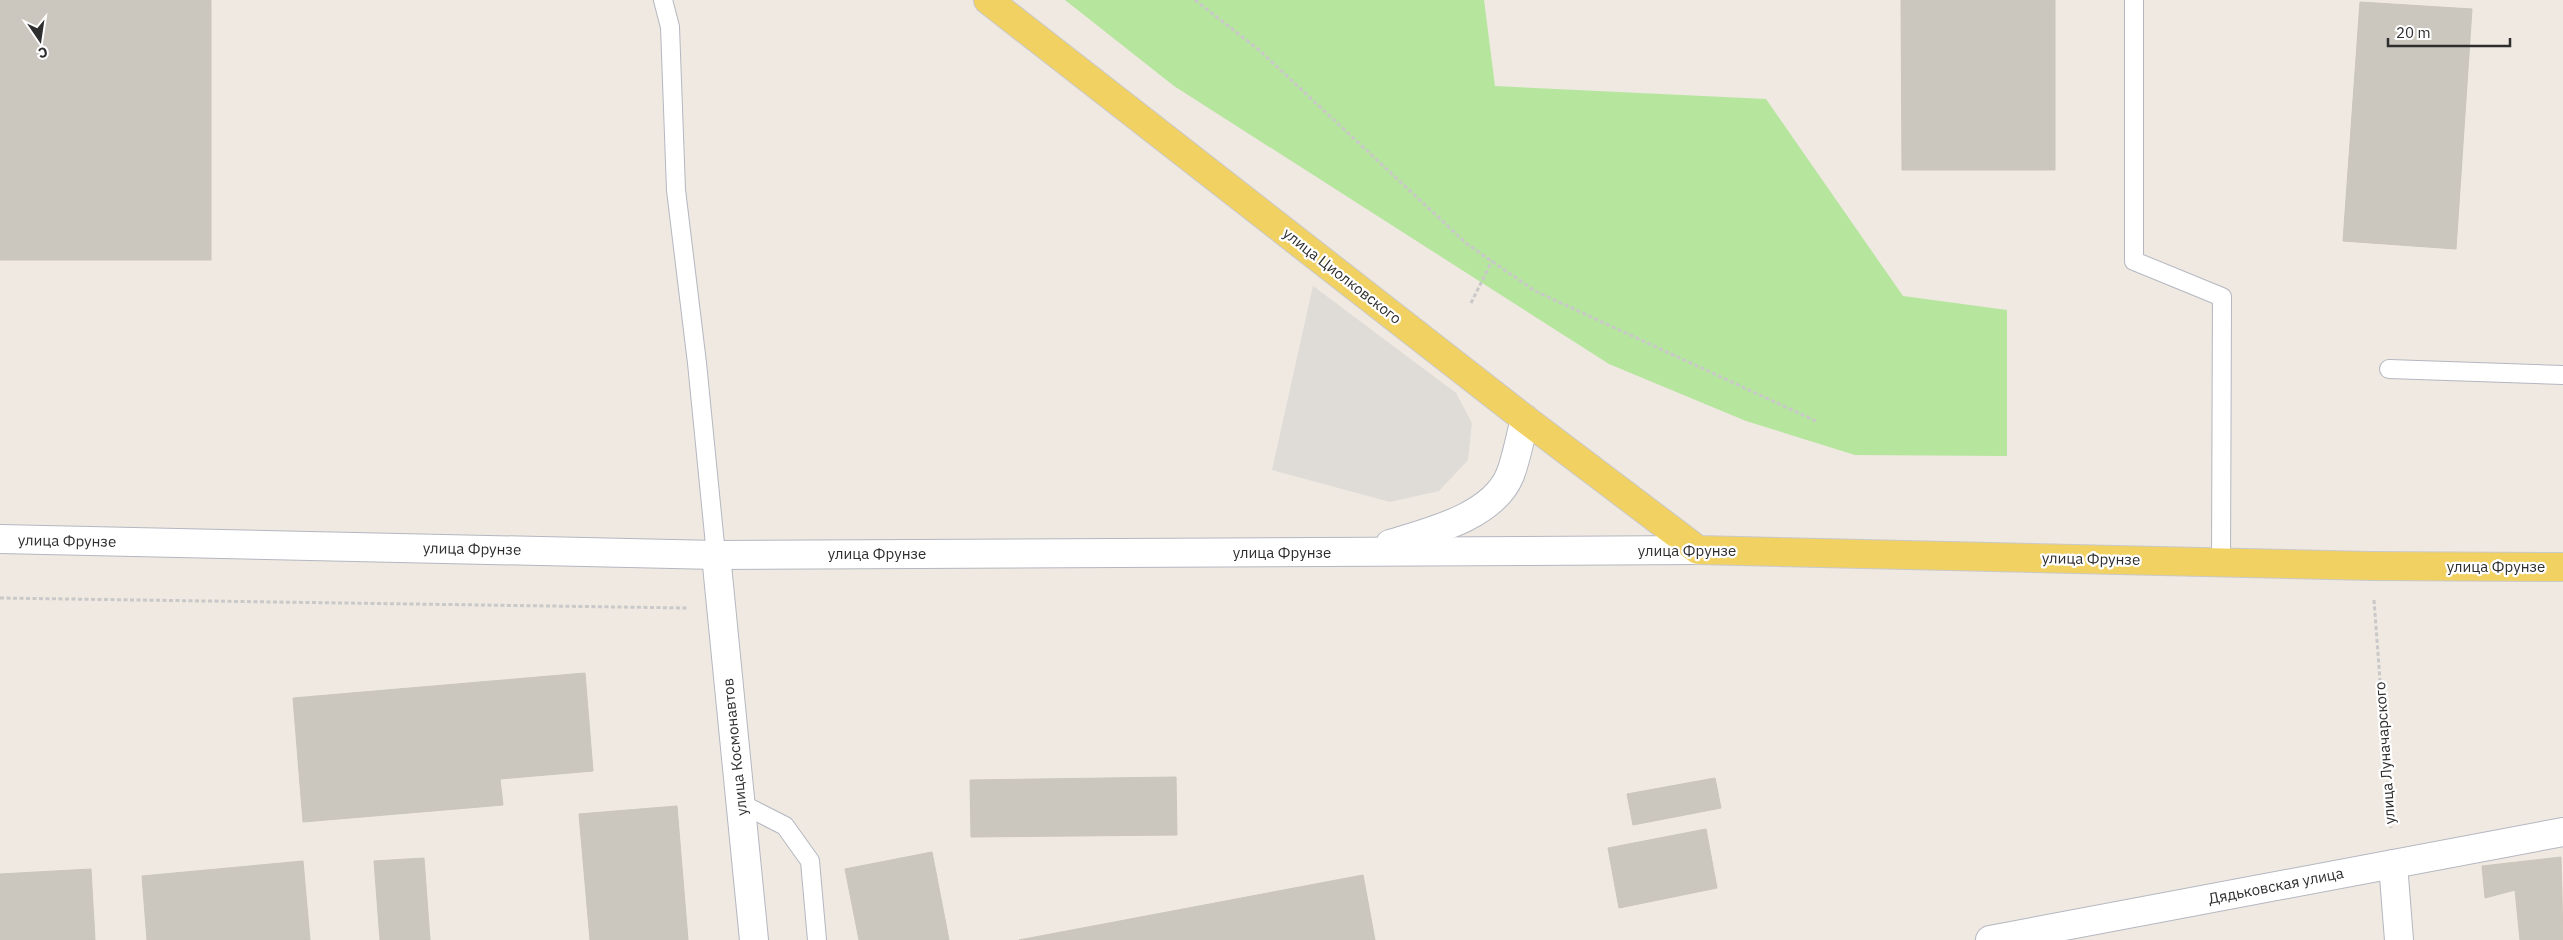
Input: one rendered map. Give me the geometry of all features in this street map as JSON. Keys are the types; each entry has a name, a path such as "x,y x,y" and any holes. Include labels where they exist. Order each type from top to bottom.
{"main road":[{"name":"улица Циолковского","path":"988,0 1525,419 1698,550"},
{"path":"1362,553 1449,525 1490,502 1510,476 1525,419"},
{"name":"улица Фрунзе","path":"0,539 716,555 1698,550 2372,566 2563,567"},
{"name":"улица Космонавтов","path":"716,555 754,940"},
{"name":"Дядьковская улица","path":"1990,940 2563,832"},
{"path":"2393,864 2399,940"}],"lane":[{"path":"663,0 670,27 676,190 697,363 716,555"},
{"path":"2134,0 2134,261 2222,296 2221,562"},
{"path":"2389,368 2563,375"},
{"path":"740,803 785,826 810,861 816,903 817,940"}],"path":[{"path":"1195,0 1259,50 1467,244 1535,291 1816,421"},
{"path":"1472,303 1492,261"},
{"name":"улица Луначарского","path":"2372,566 2393,864"},
{"path":"0,598 721,609"}],"green space":[{"path":"1065,0 1484,0 1495,86 1766,99 1903,296 2007,310 2007,456 1855,455 1746,421 1609,364 1174,86"}],"shaded area":[{"path":"1313,286 1456,393 1472,423 1468,460 1439,491 1390,502 1272,470"}],"building":[{"path":"0,0 211,0 211,260 0,260"},
{"path":"1901,0 2055,0 2055,170 1902,170"},
{"path":"2360,2 2472,9 2456,249 2343,241"},
{"path":"585,673 593,771 500,779 503,805 303,822 293,698"},
{"path":"1176,777 1177,835 971,837 970,780"},
{"path":"1715,778 1721,808 1633,825 1627,794"},
{"path":"677,806 688,940 590,940 579,814"},
{"path":"1706,829 1717,888 1619,908 1608,848"},
{"path":"932,852 949,940 859,940 845,869"},
{"path":"2561,857 2563,940 2520,940 2515,890 2485,898 2482,866"},
{"path":"424,858 430,940 380,940 374,861"},
{"path":"303,861 310,940 147,940 142,876"},
{"path":"91,869 95,940 0,940 0,874"},
{"path":"1363,875 1375,940 1019,940"}]}
